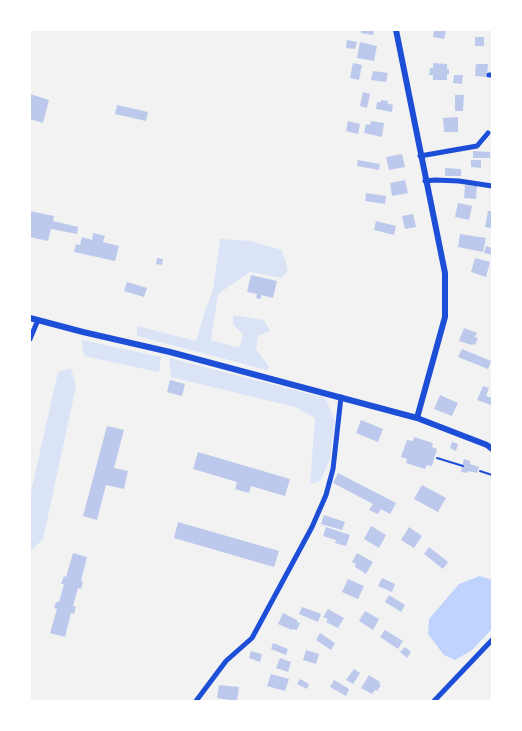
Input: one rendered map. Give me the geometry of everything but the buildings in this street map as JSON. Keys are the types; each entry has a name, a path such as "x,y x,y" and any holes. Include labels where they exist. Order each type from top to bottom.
{"street":[{"path":"396,30 445,273 445,317 417,418"},
{"path":"420,156 477,146 488,132"},
{"path":"426,181 459,181 492,186"},
{"path":"30,318 170,352 417,418 487,445 492,449"},
{"path":"30,339 38,320"},
{"path":"196,701 226,661 252,638 312,528 326,496 333,469 341,397"},
{"path":"434,701 492,640"}],"path":[{"path":"437,458 463,466"},
{"path":"480,471 492,475"}],"shaded area":[{"path":"220,239 251,241 282,250 288,270 282,278 250,272 218,294 211,340 239,348 243,335 233,324 233,315 264,320 270,331 258,336 256,349 269,367 267,370 137,336 137,326 196,341 213,290"},
{"path":"82,340 161,357 159,372 84,356"},
{"path":"169,358 325,398 335,420 330,459 320,481 310,484 315,418 295,407 171,377"},
{"path":"71,368 76,387 43,539 32,550 30,549 30,496 58,372"}],"water":[{"path":"480,576 492,580 492,629 472,650 455,660 444,655 428,634 429,619 459,584"}]}
